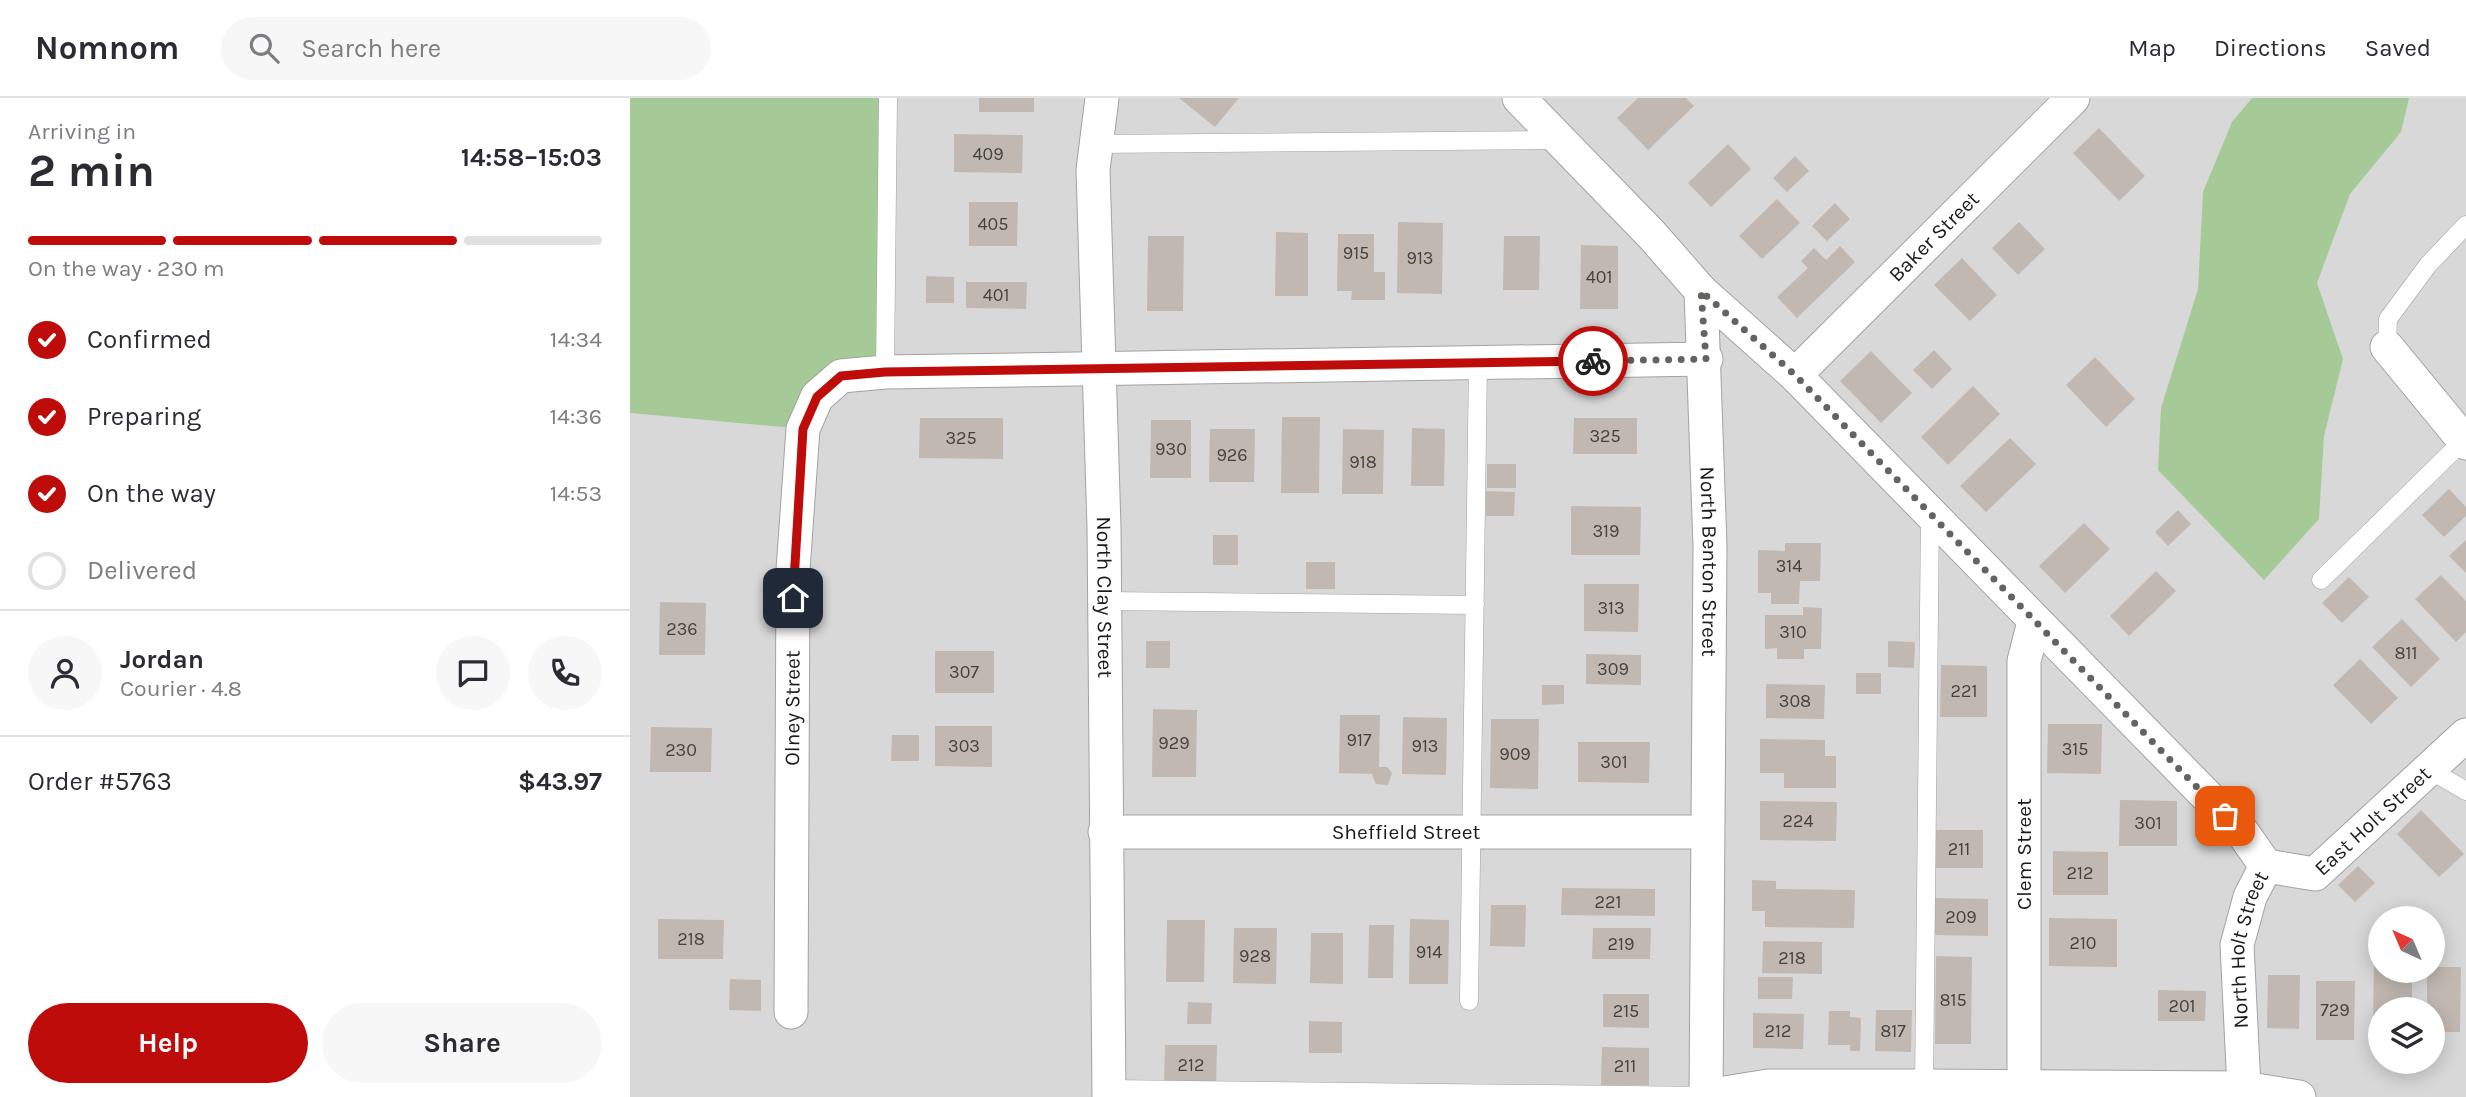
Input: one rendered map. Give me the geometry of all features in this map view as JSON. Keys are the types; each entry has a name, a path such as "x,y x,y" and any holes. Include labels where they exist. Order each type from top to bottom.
{"street":[{"name":"North Clay Street","path":"1102,98 1093,170 1104,601 1109,1093"},
{"path":"1519,98 1652,235 1701,291"},
{"name":"Baker Street","path":"1795,375 2073,98"},
{"name":"North Holt Street","path":"1701,291 1795,375 2243,834 2266,866 2250,897 2237,945 2244,1088"},
{"name":"North Benton Street","path":"1701,291 1706,359 1710,546 1706,1096"},
{"path":"2387,347 2465,442"},
{"name":"Olney Street","path":"791,1012 793,570 803,429 817,397 841,376 885,372 1706,359"},
{"name":"Clem Street","path":"2024,1087 2024,661 2034,622"},
{"name":"East Holt Street","path":"2266,866 2315,874 2466,735"},
{"name":"Sheffield Street","path":"1105,832 1706,832"},
{"path":"1706,1096 1768,1087 1924,1086 2244,1088 2297,1097"}],"lane":[{"path":"885,372 888,98"},
{"path":"1095,145 1560,140"},
{"path":"2387,347 2388,319 2428,265 2466,225"},
{"path":"1469,1001 1478,363"},
{"path":"2321,580 2465,442"},
{"path":"1924,1086 1930,515"},
{"path":"1104,601 1475,605"},
{"path":"2430,770 2466,791"},
{"path":"1109,1093 1706,1096"}],"shaded area":[{"path":"888,98 2466,98 2466,1097 630,1097 630,413 802,429"}],"green space":[{"path":"630,98 888,98 885,372 841,376 803,429 630,413"},
{"path":"2252,98 2409,98 2401,132 2350,194 2317,283 2343,359 2324,436 2319,519 2264,580 2158,470 2161,408 2198,289 2203,192 2232,122"}],"building":[{"path":"979,98 1034,98 1034,112 979,112"},
{"path":"1179,98 1239,98 1215,127"},
{"path":"1638,98 1686,98 1694,106 1648,150 1617,118"},
{"path":"2099,128 2145,176 2119,201 2073,153"},
{"path":"954,134 1023,135 1022,173 954,172"},
{"path":"1728,144 1751,169 1711,207 1688,183"},
{"path":"1795,156 1809,171 1787,192 1773,178"},
{"path":"1777,199 1800,223 1762,259 1739,236"},
{"path":"969,202 1018,202 1017,246 969,246"},
{"path":"1835,203 1850,219 1827,241 1812,226"},
{"path":"1398,222 1443,223 1442,294 1397,293"},
{"path":"2019,222 2045,249 2018,275 1992,248"},
{"path":"1276,232 1308,233 1308,296 1275,296"},
{"path":"1338,234 1374,234 1374,272 1385,272 1385,300 1351,300 1352,291 1337,291"},
{"path":"1148,236 1184,236 1183,311 1147,311"},
{"path":"1504,236 1540,236 1539,290 1503,290"},
{"path":"1581,245 1618,246 1618,309 1580,309"},
{"path":"1840,246 1855,262 1797,318 1777,297 1808,268 1801,261 1814,248 1826,260"},
{"path":"1962,258 1997,295 1970,321 1934,285"},
{"path":"926,276 954,277 954,303 926,303"},
{"path":"966,282 1027,282 1026,309 966,308"},
{"path":"1934,350 1952,369 1932,389 1913,370"},
{"path":"1871,351 1912,393 1881,423 1840,381"},
{"path":"2095,357 2135,399 2106,427 2066,385"},
{"path":"1973,386 2000,414 1948,465 1921,437"},
{"path":"1282,417 1320,417 1319,493 1281,493"},
{"path":"920,418 1003,418 1003,459 919,458"},
{"path":"1574,418 1637,418 1637,454 1573,454"},
{"path":"1151,420 1191,420 1191,478 1150,478"},
{"path":"1412,428 1445,429 1444,486 1411,486"},
{"path":"1210,429 1255,429 1254,482 1209,482"},
{"path":"1343,429 1384,430 1383,494 1342,494"},
{"path":"2010,438 2036,464 1986,512 1960,486"},
{"path":"1487,464 1516,464 1516,488 1487,488"},
{"path":"2449,489 2466,507 2466,516 2444,537 2422,515"},
{"path":"1486,491 1515,492 1514,516 1486,516"},
{"path":"1571,506 1641,507 1640,555 1571,555"},
{"path":"2178,510 2191,524 2168,546 2155,532"},
{"path":"2084,523 2110,549 2065,593 2039,566"},
{"path":"1213,535 1238,535 1238,565 1213,565"},
{"path":"2466,540 2466,573 2449,556"},
{"path":"1785,543 1821,543 1820,581 1800,581 1799,604 1771,604 1771,593 1758,593 1758,550 1785,551"},
{"path":"1306,562 1335,562 1335,589 1306,589"},
{"path":"2156,571 2176,591 2129,636 2110,616"},
{"path":"2441,575 2466,601 2466,632 2456,642 2415,599"},
{"path":"2349,577 2369,597 2342,623 2322,603"},
{"path":"1584,584 1639,584 1638,632 1584,631"},
{"path":"660,602 706,603 705,655 659,655"},
{"path":"1803,607 1822,608 1821,649 1804,649 1804,659 1777,659 1777,648 1765,649 1765,615 1803,615"},
{"path":"2402,619 2440,659 2411,687 2372,647"},
{"path":"1146,641 1170,641 1170,668 1146,668"},
{"path":"1888,641 1915,642 1914,668 1888,667"},
{"path":"935,651 994,651 994,693 935,693"},
{"path":"1586,654 1641,655 1641,685 1586,684"},
{"path":"2360,659 2398,698 2371,724 2333,685"},
{"path":"1941,665 1987,666 1987,717 1940,717"},
{"path":"1856,673 1881,673 1881,694 1856,694"},
{"path":"1766,684 1825,685 1824,719 1766,718"},
{"path":"1542,685 1564,685 1564,704 1542,705"},
{"path":"1153,709 1197,710 1196,777 1152,777"},
{"path":"1340,715 1380,715 1379,767 1387,767 1392,773 1388,785 1376,784 1372,774 1339,773"},
{"path":"1403,717 1447,718 1446,775 1402,774"},
{"path":"1491,719 1539,719 1538,789 1490,788"},
{"path":"2048,724 2102,724 2101,774 2047,773"},
{"path":"935,726 992,726 992,767 935,766"},
{"path":"651,727 712,728 711,772 650,772"},
{"path":"892,735 919,735 919,761 891,761"},
{"path":"1760,739 1825,740 1825,756 1836,756 1836,788 1784,788 1784,773 1760,773"},
{"path":"1578,742 1650,742 1649,783 1578,782"},
{"path":"2120,800 2177,801 2177,846 2119,846"},
{"path":"1760,801 1837,802 1836,841 1760,840"},
{"path":"2421,810 2464,854 2439,877 2397,834"},
{"path":"1936,830 1983,830 1983,868 1936,868"},
{"path":"2053,851 2108,852 2108,895 2053,895"},
{"path":"2358,866 2375,883 2355,902 2338,885"},
{"path":"1752,880 1776,881 1776,889 1855,890 1854,928 1765,927 1765,911 1752,911"},
{"path":"1562,888 1655,889 1655,916 1561,915"},
{"path":"1935,898 1988,899 1988,936 1935,935"},
{"path":"1491,905 1526,905 1525,947 1490,946"},
{"path":"2049,918 2117,919 2117,967 2049,966"},
{"path":"658,919 724,920 723,959 658,959"},
{"path":"1410,919 1449,920 1448,984 1409,984"},
{"path":"1167,920 1205,920 1204,982 1166,982"},
{"path":"1369,925 1394,925 1393,978 1368,978"},
{"path":"1234,928 1277,928 1276,984 1233,983"},
{"path":"1593,928 1651,928 1650,959 1592,959"},
{"path":"1311,933 1343,933 1343,984 1310,983"},
{"path":"1763,941 1822,942 1822,974 1762,973"},
{"path":"1936,956 1972,957 1971,1044 1935,1044"},
{"path":"2445,967 2461,967 2460,1032 2445,1032 2445,997 2427,997 2427,984 2445,984"},
{"path":"2268,975 2300,975 2299,1029 2267,1028"},
{"path":"1758,977 1793,977 1792,999 1758,999"},
{"path":"730,979 761,980 761,1011 729,1010"},
{"path":"2316,981 2355,981 2354,1040 2316,1040"},
{"path":"2374,984 2412,984 2412,997 2373,997"},
{"path":"2158,990 2206,991 2205,1021 2158,1021"},
{"path":"1603,994 1649,994 1649,1028 1603,1027"},
{"path":"1188,1002 1212,1003 1211,1024 1187,1024"},
{"path":"1876,1010 1912,1010 1911,1052 1875,1051"},
{"path":"1829,1011 1850,1011 1850,1017 1861,1018 1860,1051 1850,1051 1850,1045 1828,1045"},
{"path":"1753,1013 1804,1014 1803,1049 1753,1048"},
{"path":"1309,1021 1342,1022 1342,1053 1309,1053"},
{"path":"1165,1045 1217,1045 1216,1085 1164,1085"},
{"path":"1602,1047 1649,1048 1649,1085 1601,1085"}],"way so far":[{"path":"1593,361 1706,359 1701,291 1729,319 1795,375 2225,816"}],"route":[{"path":"793,598 803,429 817,397 841,376 885,372 1593,361"}]}
